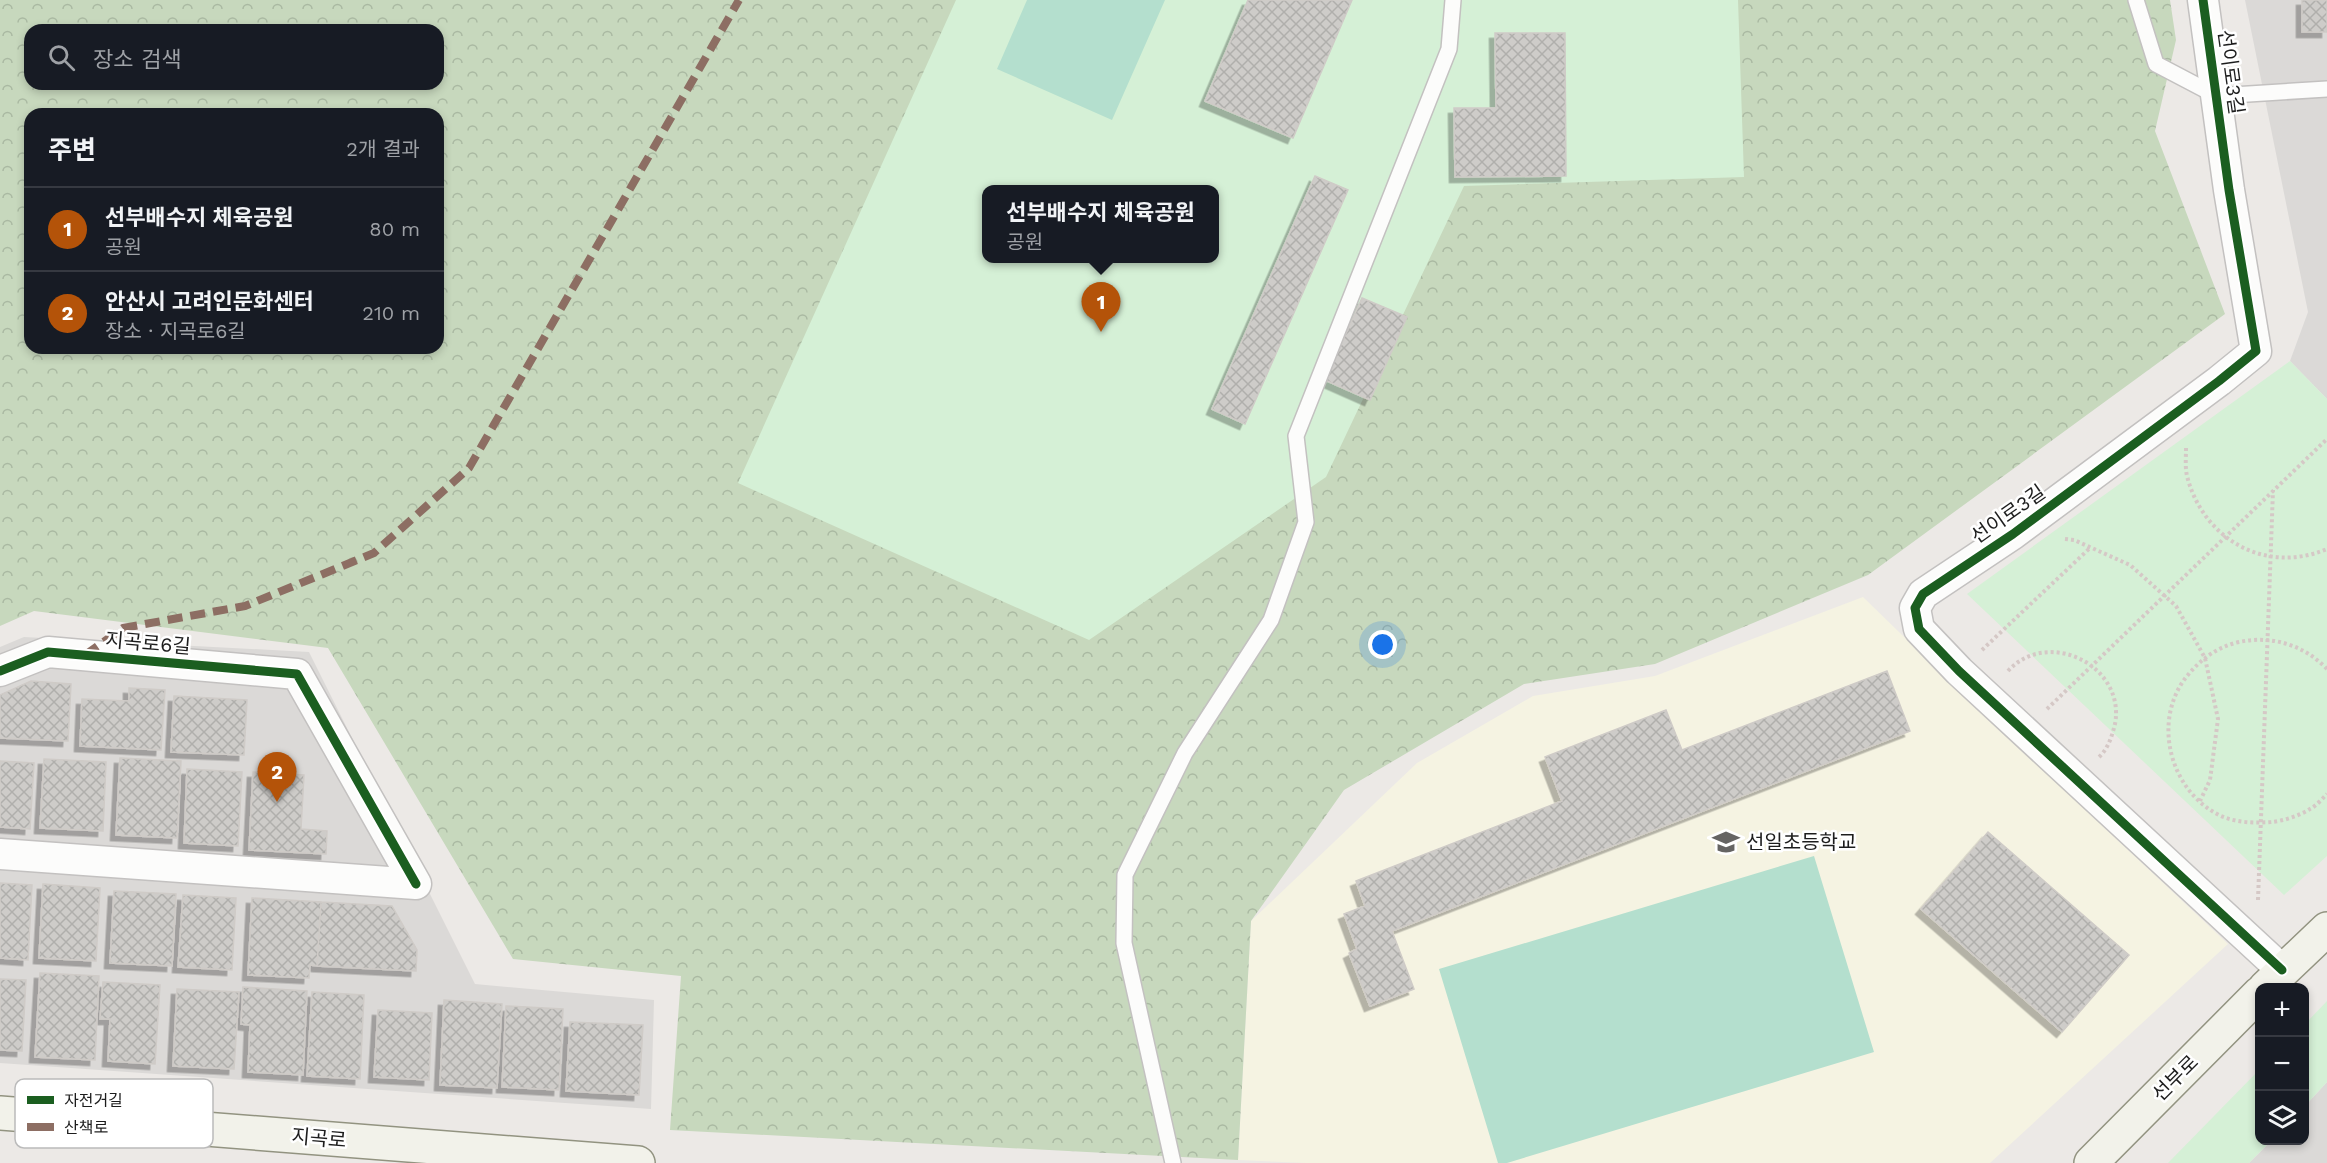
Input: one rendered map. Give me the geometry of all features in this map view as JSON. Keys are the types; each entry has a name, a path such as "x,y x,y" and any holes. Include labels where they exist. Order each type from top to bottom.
{"main road":[{"path":"2274,979 2327,929"},
{"name":"선부로","path":"2091,1163 2255,997"},
{"name":"지곡로","path":"0,1113 15,1114"},
{"name":"지곡로","path":"213,1130 588,1161 638,1163"}],"street":[{"name":"선이로3길","path":"2203,0 2229,190 2256,351 2013,534 1923,594 1915,608 1918,629 1983,699 2025,731 2256,944 2274,979"},
{"name":"지곡로6길","path":"0,671 48,652 297,674 416,884 0,854"}],"lane":[{"path":"1173,1163 1124,943 1125,875 1185,753 1271,620 1306,522 1296,436 1449,49 1453,0"},
{"path":"2136,0 2156,64 2217,96 2327,89"}],"path":[{"path":"2025,731 2327,439"},
{"path":"2186,441 2186,474 2197,505 2217,531 2245,549 2277,558 2310,556 2327,549"},
{"path":"2256,944 2273,490"},
{"path":"2013,534 2074,540 2130,565 2176,606 2205,657 2218,719 2210,780 2200,801"},
{"path":"1959,671 2091,548"},
{"path":"2327,669 2314,656 2287,643 2256,639 2226,645 2199,661 2180,685 2169,713 2168,744 2177,774 2200,801 2222,816 2251,824 2282,821 2309,810 2327,794"},
{"path":"1983,699 2012,666 2030,655 2051,652 2071,654 2092,665 2104,678 2113,696 2116,716 2112,737 2102,754 2087,768 2072,774"}],"shaded area":[{"path":"2245,0 2327,0 2327,399 2290,361 2308,312"},
{"name":"선일초등학교","path":"1863,597 2228,944 1990,1163 1306,1163 1238,1160 1251,921 1417,763 1533,696 1655,676"},
{"path":"24,637 309,652 475,984 654,1000 651,1109 0,1063 0,647"},
{"path":"2327,1082 2327,1163 2249,1163 2267,1145 2309,1145 2309,1102"}],"green space":[{"path":"0,0 2170,0 2176,40 2155,131 2225,314 1868,575 1655,664 1524,684 1344,790 1251,921 1238,1160 670,1130 681,976 513,959 328,648 34,611 0,626"},
{"path":"956,0 1738,0 1744,177 1464,186 1326,477 1089,640 738,483"},
{"path":"1027,0 1165,0 1112,120 997,69"},
{"path":"2290,361 2327,399 2327,856 2284,895 1967,594"},
{"path":"1814,856 1874,1052 1507,1163 1498,1163 1439,969"},
{"path":"2327,1001 2327,1082 2309,1102 2309,1037 2309,1020"},
{"path":"2255,1074 2255,1145 2267,1145 2249,1163 2168,1163"}],"building":[{"path":"1248,0 1352,0 1293,138 1205,101"},
{"path":"2302,0 2327,0 2327,32 2302,32"},
{"path":"1495,33 1565,33 1566,176 1455,177 1454,108 1496,108"},
{"path":"1315,176 1348,190 1245,424 1212,409"},
{"path":"1362,298 1407,317 1370,400 1325,380"},
{"path":"1887,671 1910,731 1392,931 1414,989 1370,1006 1349,953 1357,949 1344,914 1365,906 1356,881 1562,801 1545,757 1666,710 1682,750"},
{"path":"31,681 71,684 68,741 0,738 0,695"},
{"path":"129,688 165,690 161,750 80,746 82,699 129,701"},
{"path":"174,696 247,700 244,755 171,752"},
{"path":"120,758 181,761 177,838 116,835"},
{"path":"44,759 106,762 103,831 40,828"},
{"path":"0,761 34,763 30,829 0,827"},
{"path":"187,769 242,772 238,846 184,843"},
{"path":"253,772 304,775 301,829 327,831 326,854 249,850"},
{"path":"1988,832 2129,955 2062,1032 1921,909"},
{"path":"0,883 32,885 28,960 0,958"},
{"path":"43,884 100,888 96,961 39,958"},
{"path":"114,891 176,894 172,966 110,963"},
{"path":"183,895 236,898 232,970 178,967"},
{"path":"252,898 321,902 317,966 310,965 309,978 248,975"},
{"path":"321,902 392,906 417,950 416,971 317,966"},
{"path":"40,973 99,976 95,1060 35,1057"},
{"path":"0,979 26,980 22,1051 0,1050"},
{"path":"103,982 160,985 155,1064 108,1061 110,1019 100,1019"},
{"path":"243,987 307,991 303,1075 248,1072 250,1025 241,1024"},
{"path":"177,989 239,992 234,1069 173,1066"},
{"path":"312,992 364,995 360,1079 307,1076"},
{"path":"444,1000 502,1004 497,1088 440,1085"},
{"path":"506,1006 563,1009 559,1090 502,1087"},
{"path":"378,1010 432,1013 429,1080 374,1077"},
{"path":"570,1022 643,1025 639,1095 566,1091"}],"marked path":[{"path":"85,655 123,628 245,606 374,553 469,468 739,0"}],"cycle path":[{"path":"2203,0 2229,190 2256,351 2013,534 1923,594 1915,608 1919,629 1959,671 2282,970"},
{"path":"0,671 48,652 297,674 416,884"}],"place":[{"name":"선부배수지 체육공원","path":"1101,332"},
{"name":"안산시 고려인문화센터","path":"277,802"},
{"name":"선일초등학교","path":"1726,842"}]}
